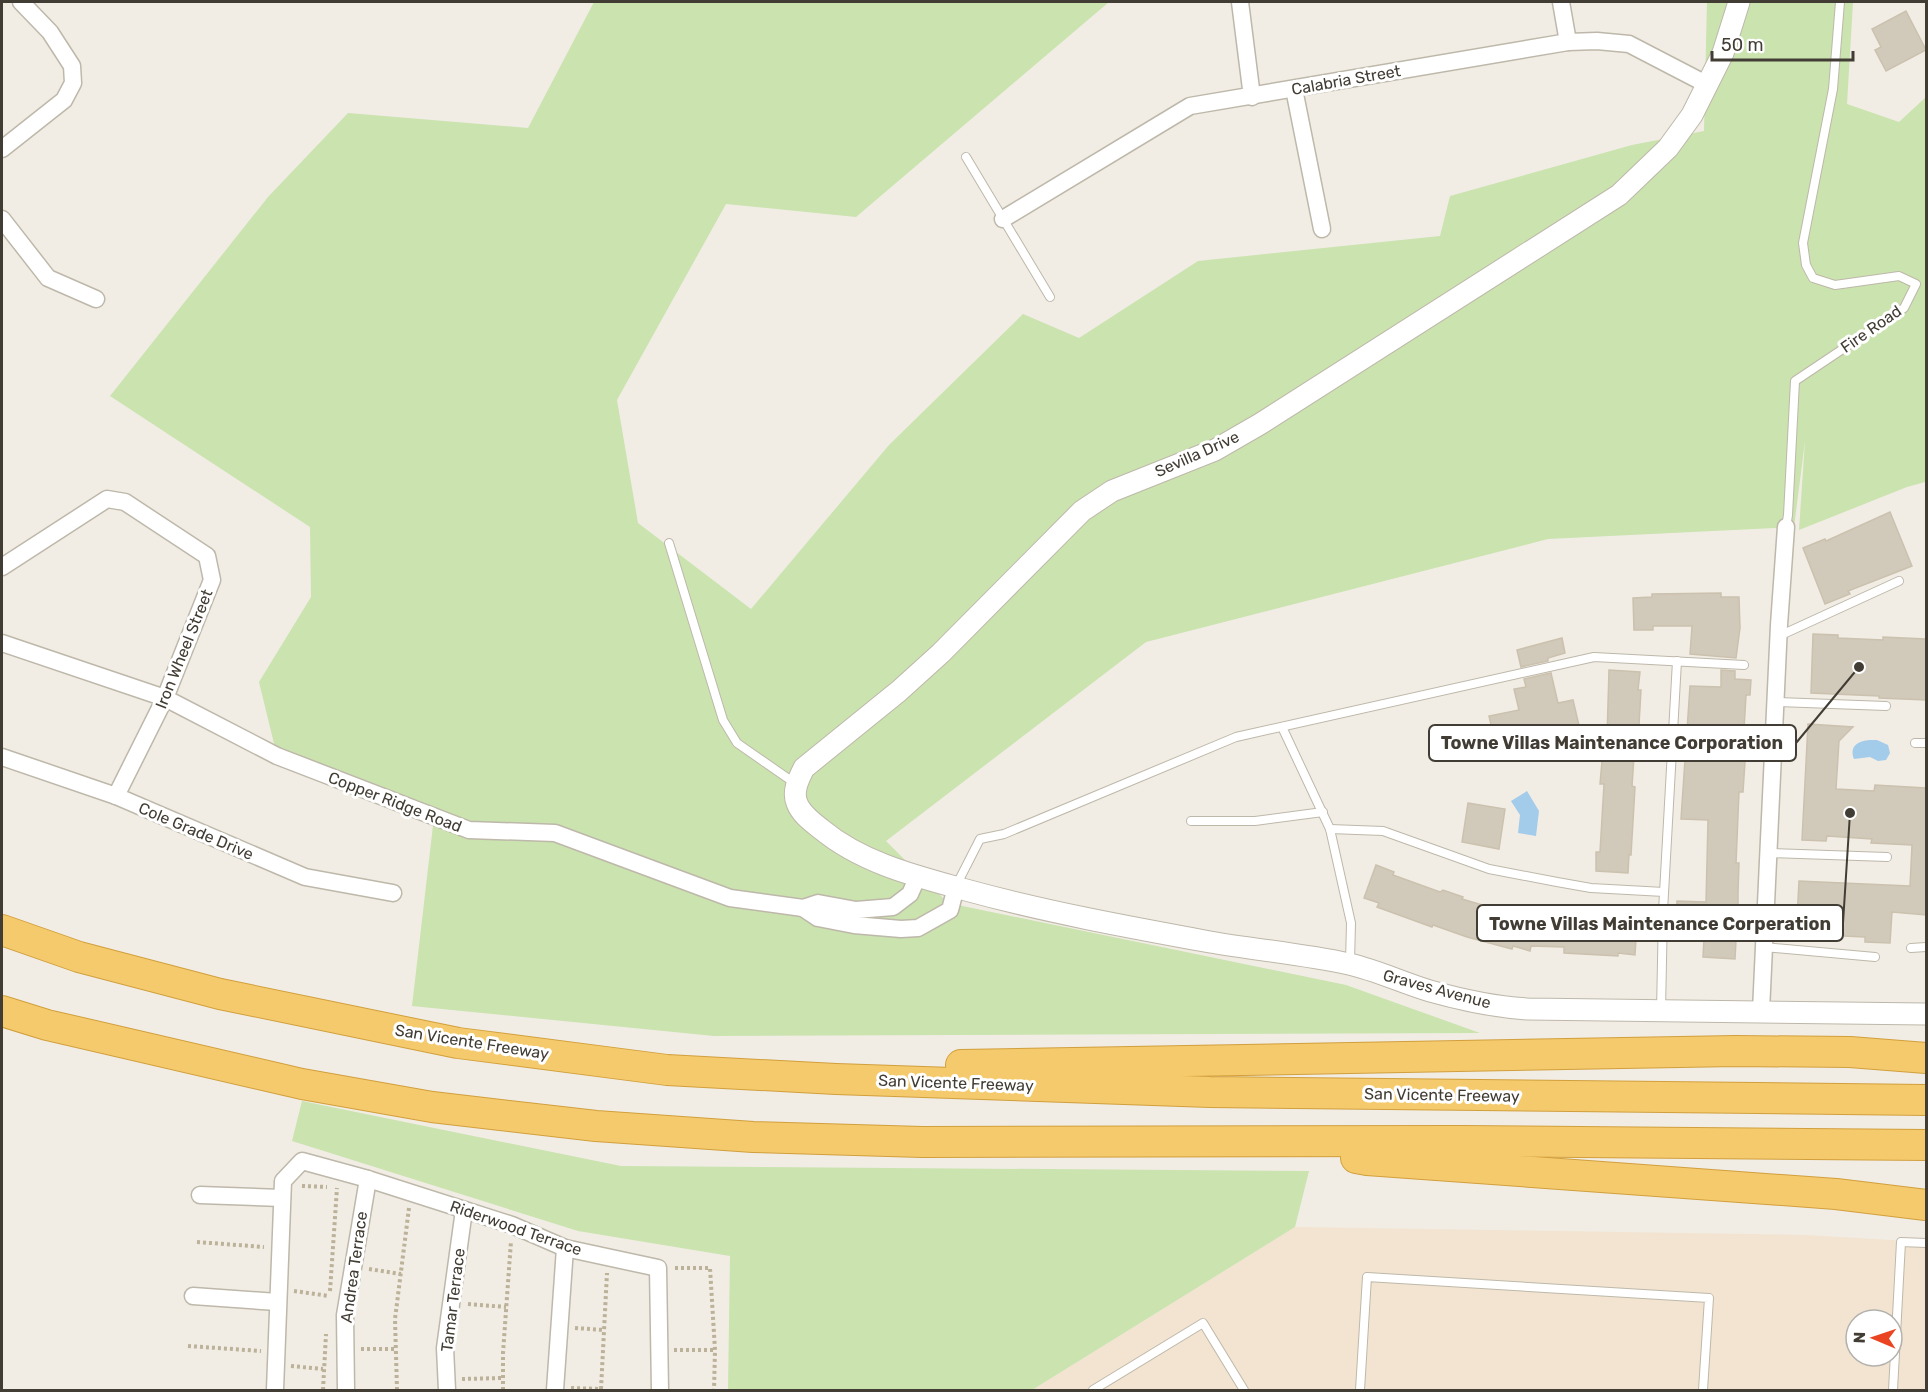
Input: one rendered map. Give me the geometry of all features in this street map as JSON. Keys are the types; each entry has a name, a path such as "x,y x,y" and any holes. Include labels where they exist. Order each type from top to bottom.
{"highway":[{"name":"San Vicente Freeway","path":"2,930 79,957 220,994 458,1043 667,1070 836,1079 1210,1092 1926,1100"},
{"path":"2,1011 47,1025 302,1084 432,1107 596,1126 753,1137 922,1142 1926,1145"},
{"path":"667,1070 1736,1051 1850,1052 1926,1058"},
{"path":"1289,1142 1367,1160 1836,1194 1926,1205"}],"street":[{"path":"2,149 64,100 73,82 72,66 50,32 21,2"},
{"path":"1240,2 1252,97"},
{"path":"1561,2 1568,42"},
{"name":"Sevilla Drive","path":"796,784 804,768 942,653 1082,511 1112,491 1215,450 1260,424 1619,195 1668,148 1692,115 1723,53 1739,2"},
{"name":"Calabria Street","path":"1004,219 1190,106 1568,42 1597,40 1629,44 1708,85"},
{"path":"1294,89 1322,229"},
{"path":"2,219 48,278 96,299"},
{"name":"Iron Wheel Street","path":"2,567 106,499 126,502 207,556 212,580 165,698 116,796"},
{"path":"1761,1011 1778,636 1786,527"},
{"name":"Copper Ridge Road","path":"2,643 165,698 277,756 469,831 555,833 730,898 803,908 818,918 845,923 901,929 918,928 950,910 956,887"},
{"name":"Cole Grade Drive","path":"2,757 116,796 305,878 393,893"},
{"path":"796,784 796,802 808,819 834,840 870,860 956,887"},
{"name":"Copper Ridge Road","path":"803,908 818,903 856,910 893,907 910,894 918,876"},
{"name":"Graves Avenue","path":"956,887 1083,917 1350,964 1430,991 1505,1008 1926,1014"},
{"name":"Riderwood Terrace","path":"282,1192 283,1181 302,1161 368,1179 512,1225 565,1248 658,1268"},
{"name":"Andrea Terrace","path":"346,1390 345,1315 368,1179"},
{"path":"200,1195 282,1192 275,1390"},
{"name":"Tamar Terrace","path":"447,1385 445,1348 464,1210"},
{"path":"555,1389 565,1248"},
{"path":"658,1268 660,1390"},
{"path":"193,1296 278,1296"}],"lane":[{"name":"Fire Road","path":"1786,527 1795,381 1904,308 1916,284 1899,276 1835,285 1813,279 1806,265 1803,243 1833,89 1840,2"},
{"path":"966,157 1050,297"},
{"path":"669,543 723,720 737,743 796,784"},
{"path":"1778,636 1899,581"},
{"path":"956,887 980,839 1004,834 1236,736 1594,657 1744,665"},
{"path":"1661,1011 1664,892 1677,661"},
{"path":"1775,702 1886,706"},
{"path":"1282,727 1330,829 1351,923 1350,964"},
{"path":"1915,743 1926,743"},
{"path":"1191,821 1255,821 1323,812"},
{"path":"1330,829 1383,831 1489,869 1534,878 1591,888 1664,892"},
{"path":"1769,853 1887,857"},
{"path":"1764,947 1875,957"},
{"path":"1911,948 1926,947"},
{"path":"1893,1390 1901,1242 1926,1243"},
{"path":"1360,1390 1367,1277 1709,1298 1703,1390"},
{"path":"1094,1390 1203,1323 1244,1390"}],"path":[{"path":"282,1192 337,1188"},
{"path":"397,1390 396,1319 411,1193"},
{"path":"503,1390 512,1225"},
{"path":"197,1242 268,1247"},
{"path":"555,1389 601,1389 608,1258"},
{"path":"353,1266 401,1274"},
{"path":"658,1268 710,1268 715,1350 714,1390"},
{"path":"278,1296 329,1296"},
{"path":"451,1302 506,1307"},
{"path":"559,1328 604,1330"},
{"path":"188,1346 262,1352"},
{"path":"345,1349 396,1349"},
{"path":"659,1350 715,1350"},
{"path":"276,1364 323,1369"},
{"path":"447,1385 503,1378"}],"shaded area":[{"path":"1295,1227 1805,1235 1926,1242 1926,1390 1032,1390"}],"green space":[{"path":"594,2 1109,2 856,217 726,204 617,400 638,523 751,609 889,445 1023,314 1079,338 1198,261 1440,236 1450,196 1632,145 1704,131 1707,2 1853,2 1847,104 1899,122 1926,97 1926,486 1925,482 1907,487 1799,530 1805,441 1794,527 1548,539 1146,642 886,841 948,903 1346,985 1480,1033 714,1036 412,1006 434,817 277,756 259,682 311,597 310,527 110,396 268,197 348,113 528,128"},
{"path":"302,1101 621,1166 1309,1171 1295,1227 1032,1390 728,1390 730,1256 578,1231 292,1141"}],"water":[{"path":"1877,740 1888,745 1890,753 1886,760 1878,761 1870,757 1854,759 1853,751 1856,745"},
{"path":"1527,791 1539,811 1536,836 1518,833 1520,815 1511,801"}],"building":[{"path":"1906,11 1926,50 1886,71 1875,50 1881,47 1872,29"},
{"path":"1890,512 1912,566 1848,591 1850,594 1825,604 1803,548 1825,539 1826,541"},
{"path":"1721,593 1721,597 1739,597 1740,628 1736,658 1690,654 1692,626 1653,626 1653,630 1634,630 1633,598 1652,597 1652,594"},
{"path":"1813,634 1838,635 1838,638 1883,640 1883,637 1926,639 1926,700 1811,693"},
{"path":"1562,638 1565,653 1548,658 1548,661 1521,667 1517,650"},
{"path":"1609,670 1640,672 1638,742 1635,742 1632,786 1635,787 1628,873 1596,871 1596,852 1600,852 1604,784 1600,784 1604,738 1607,738"},
{"path":"1721,670 1735,671 1735,679 1751,680 1750,695 1746,695 1743,792 1739,792 1736,863 1739,863 1738,906 1735,906 1733,940 1736,940 1735,959 1703,957 1702,933 1675,932 1677,901 1706,902 1708,820 1681,819 1690,686 1721,687"},
{"path":"1551,673 1558,703 1573,700 1580,730 1564,733 1565,738 1511,749 1510,743 1496,746 1489,716 1519,710 1514,689 1526,687 1524,679"},
{"path":"1808,724 1853,727 1839,741 1836,789 1874,791 1875,785 1926,788 1926,915 1892,912 1890,943 1865,942 1865,937 1821,935 1821,939 1796,937 1799,881 1910,886 1912,845 1871,843 1872,839 1827,836 1826,841 1802,840"},
{"path":"1468,803 1505,809 1499,849 1462,842"},
{"path":"1376,865 1394,872 1393,875 1518,917 1520,914 1550,923 1551,917 1567,918 1567,921 1617,924 1619,920 1637,921 1635,955 1564,953 1564,947 1531,946 1530,951 1513,946 1512,949 1433,925 1432,927 1377,907 1379,903 1364,898"}],"place":[{"name":"Towne Villas Maintenance Corporation","path":"1859,667"},
{"name":"Towne Villas Maintenance Corperation","path":"1850,813"}]}
